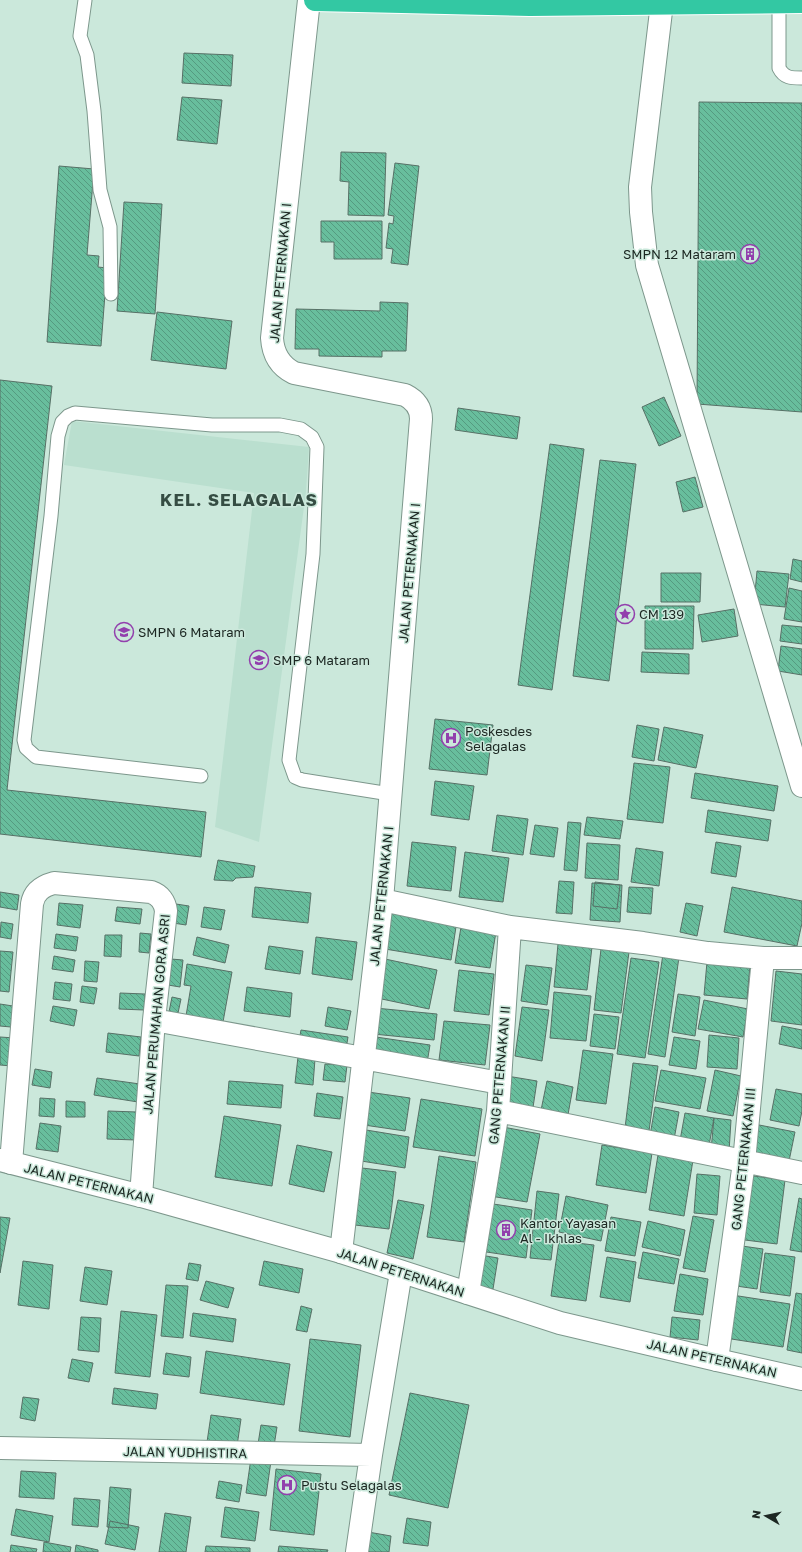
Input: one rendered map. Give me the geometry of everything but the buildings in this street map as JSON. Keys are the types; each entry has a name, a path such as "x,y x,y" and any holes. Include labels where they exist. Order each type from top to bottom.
{"highway":[{"path":"315,0 530,3 802,2"}],"street":[{"name":"JALAN PETERNAKAN I","path":"309,0 272,344 279,362 294,373 405,394 415,401 421,411 382,900 341,1252"},
{"path":"662,3 640,187 641,212 647,265 801,775"},
{"name":"JALAN PERUMAHAN GORA ASRI","path":"6,1162 32,904 34,897 44,886 54,883 154,893 160,897 165,905 166,912 154,1020 141,1196"},
{"path":"382,900 510,927 643,943 708,953 763,958 802,958"},
{"name":"GANG PETERNAKAN II","path":"468,1293 498,1111 510,927"},
{"name":"GANG PETERNAKAN III","path":"717,1360 744,1162 763,958"},
{"path":"154,1020 500,1083"},
{"path":"498,1111 802,1173"},
{"name":"JALAN PETERNAKAN","path":"6,1162 141,1196 341,1252 560,1323 802,1379"},
{"path":"358,1552 371,1455 401,1272"},
{"path":"0,1448 0,1454"},
{"name":"JALAN YUDHISTIRA","path":"0,1448 371,1455"}],"lane":[{"path":"85,0 80,36 87,55 94,111 100,190 110,227 111,294"},
{"path":"779,2 779,68 783,75 791,78 802,78"},
{"path":"201,776 36,757 26,748 24,740 52,516 58,436 62,422 68,416 75,413 212,425 280,425 301,429 312,437 317,448 313,554 289,760 290,766 295,777 302,780 390,794"}],"shaded area":[{"name":"SMP 6 Mataram","path":"72,421 309,447 306,492 259,842 215,827 254,493 64,465"}],"place":[{"name":"SMPN 12 Mataram","path":"750,254"},
{"name":"CM 139","path":"625,614"},
{"name":"SMPN 6 Mataram","path":"124,632"},
{"name":"SMP 6 Mataram","path":"259,660"},
{"name":"Poskesdes Selagalas","path":"451,738"},
{"name":"Kantor Yayasan Al - Ikhlas","path":"506,1230"},
{"name":"Pustu Selagalas","path":"287,1485"}],"district":[{"name":"KEL. SELAGALAS","path":"239,500"}]}
